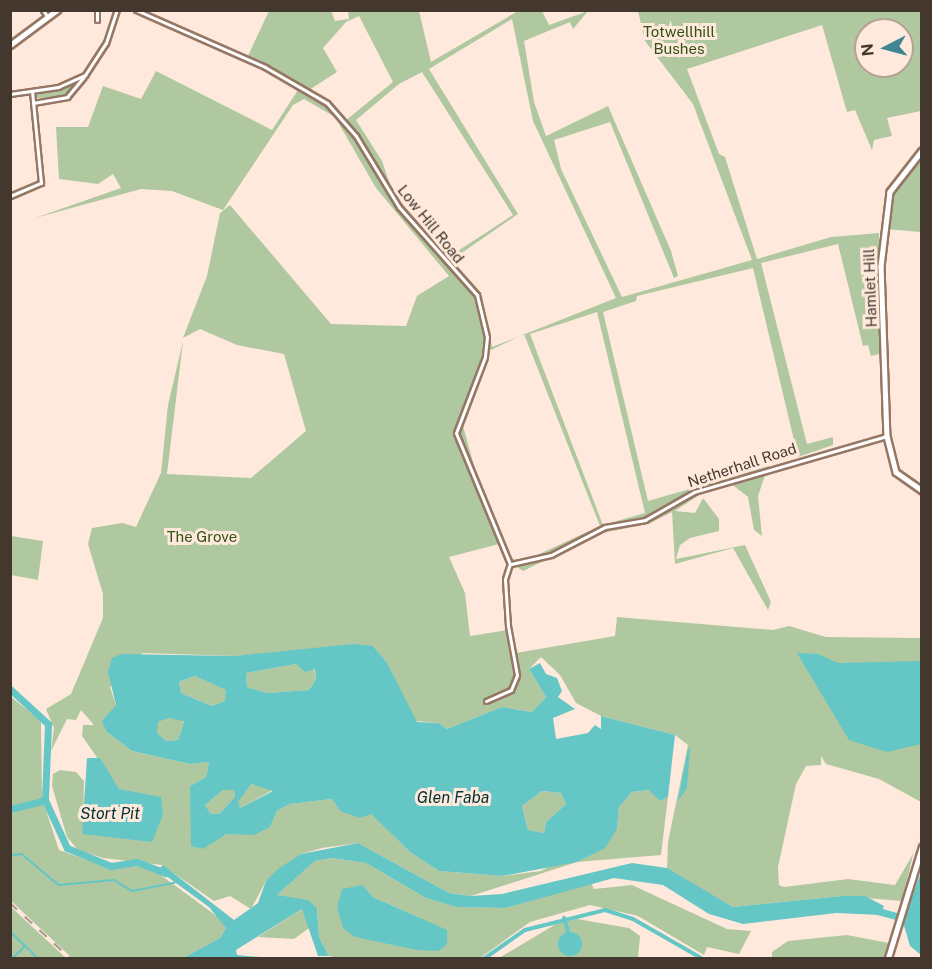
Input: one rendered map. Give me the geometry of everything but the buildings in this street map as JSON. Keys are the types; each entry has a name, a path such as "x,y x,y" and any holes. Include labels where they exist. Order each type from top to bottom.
{"street":[{"path":"43,10 47,16"},
{"path":"10,45 57,10"},
{"path":"97,10 97,21"},
{"path":"33,103 63,99 77,86 106,43 117,10"},
{"name":"Low Hill Road","path":"136,10 266,67 327,103 356,136 399,207 477,295 488,337 485,357 456,433 488,521 510,564"},
{"path":"10,94 32,92 85,75"},
{"path":"72,80 77,86"},
{"path":"10,196 41,183 32,92"},
{"name":"Hamlet Hill","path":"921,151 891,192 881,240 886,436 896,472 921,490"},
{"name":"Netherhall Road","path":"510,564 551,555 605,527 645,520 694,492 886,436"},
{"path":"486,701 511,690 517,675 508,626 505,579 510,564"},
{"path":"888,958 921,847"}],"green space":[{"path":"269,11 331,11 335,21 349,19 348,11 419,11 431,62 518,11 542,11 549,25 588,11 573,29 570,22 524,41 534,102 546,136 608,106 671,251 678,276 674,278 610,122 554,140 561,169 622,297 752,260 693,104 645,41 638,11 921,11 921,111 887,118 892,136 874,140 872,150 855,110 847,112 822,25 687,69 719,154 725,157 757,259 831,237 879,233 879,354 871,356 868,345 863,346 838,244 761,263 807,444 833,437 833,445 798,457 753,268 637,296 636,301 603,312 648,501 769,466 770,471 748,478 765,475 758,496 762,536 754,530 748,497 730,483 705,491 675,511 695,513 703,498 719,519 719,531 690,538 680,545 676,559 745,545 771,602 768,610 733,548 675,564 672,512 648,524 602,533 523,571 504,558 499,544 449,557 465,593 470,636 508,630 510,654 615,636 617,617 773,630 789,626 826,637 921,638 921,802 879,779 826,764 821,756 821,765 806,766 796,784 778,867 779,885 784,887 848,879 895,885 913,854 921,821 902,901 842,896 733,907 672,872 667,868 668,842 688,745 675,735 601,716 576,703 560,675 541,657 529,669 546,697 532,712 502,707 447,729 439,723 416,721 407,713 386,661 373,646 233,656 143,653 110,687 116,705 107,732 132,751 190,764 209,762 206,777 190,786 202,849 227,834 270,827 277,811 290,804 332,799 340,811 370,813 410,852 439,871 502,876 541,871 617,829 619,807 632,792 650,790 660,801 668,797 661,855 577,862 471,896 449,893 358,843 322,848 301,854 266,881 251,909 230,896 214,901 162,865 103,858 78,850 67,837 52,786 53,774 60,770 76,772 84,781 83,834 157,826 163,815 136,793 119,789 82,736 83,725 94,725 81,710 76,720 67,719 51,751 54,728 46,709 71,694 103,618 103,594 88,544 92,528 122,523 136,527 161,473 168,405 183,341 167,474 251,478 306,431 284,354 237,345 200,329 183,338 207,276 220,213 230,205 331,324 406,326 417,296 449,276 376,188 335,117 304,99 293,105 223,210 172,191 141,189 35,218 121,188 113,174 98,184 59,179 56,127 88,127 103,86 141,99 156,71 272,130 300,87 345,121 393,82 359,16 346,22 323,48 337,72 309,90 247,58","holes":["512,19 533,121 616,298 524,334 600,526 520,563 506,554 483,499 462,422 489,351 520,336 492,347 482,296 450,261 518,214 429,69","422,72 513,215 447,258 393,193 382,161 356,120 399,84","597,312 645,513 603,525 530,334"]},
{"path":"73,82 67,97 35,98 37,94"},
{"path":"921,155 921,232 886,229 894,191"},
{"path":"11,536 43,541 38,580 11,575"},
{"path":"296,664 314,668 316,679 309,690 267,693 247,687 246,673"},
{"path":"195,676 227,690 225,701 212,706 181,693 179,682"},
{"path":"10,696 41,721 42,798 59,850 111,869 147,865 222,920 226,928 220,938 183,958 72,958 11,901"},
{"path":"169,718 184,720 178,740 166,741 157,734 157,722"},
{"path":"251,784 273,790 240,808 237,802"},
{"path":"223,790 234,790 235,797 219,814 211,814 205,805"},
{"path":"542,791 561,793 566,804 546,822 544,833 528,830 522,806"},
{"path":"332,858 366,863 426,898 456,907 505,908 591,883 594,889 632,885 727,929 751,931 739,954 707,947 704,955 638,916 590,905 530,922 480,958 337,958 329,956 319,937 317,908 277,895 315,861","holes":["363,885 373,897 420,918 370,939 355,937"]},
{"path":"11,907 66,958 11,958"},
{"path":"302,909 312,926 294,939 258,937"},
{"path":"577,919 629,928 640,936 638,958 499,958 556,924"},
{"path":"847,935 889,943 884,958 772,958 772,952 788,941"}],"water":[{"name":"Glen Faba","path":"353,644 373,646 386,661 417,722 439,723 447,729 502,707 532,712 546,697 529,669 540,663 546,674 557,678 562,691 558,697 575,709 553,718 556,739 588,733 595,725 601,729 601,716 675,735 668,797 660,801 649,790 632,792 619,807 617,829 605,848 577,862 502,876 439,871 410,852 371,814 360,818 340,811 332,799 290,804 277,811 270,827 254,835 227,834 203,849 191,846 190,786 206,777 209,762 190,764 132,751 107,732 102,721 116,705 108,672 112,658 121,654 233,656","holes":["296,664 305,672 315,669 316,679 309,690 267,693 247,687 246,673","195,676 226,690 225,701 212,706 181,693 179,682","169,718 184,721 178,740 166,741 157,733 158,722","251,784 273,791 240,808 238,802","223,790 234,790 235,797 219,814 211,814 205,805","542,791 561,793 566,804 546,822 544,833 528,830 522,806"]},
{"path":"797,653 818,654 838,663 921,661 921,744 887,752 849,740"},
{"path":"690,748 687,788 678,801 688,749"},
{"name":"Stort Pit","path":"87,758 100,758 119,789 161,797 163,815 152,842 82,834"},
{"path":"358,843 449,893 471,896 502,894 632,863 667,868 733,907 842,896 865,896 884,906 881,915 836,913 743,924 709,914 663,885 614,878 505,908 456,907 426,898 366,863 332,858 315,861 277,895 308,900 317,908 319,937 329,956 318,956 302,909 236,950 237,955 272,958 183,958 220,938 226,928 209,907 158,870 163,865 234,920 258,903 266,881 278,869 301,854"},
{"path":"921,872 921,955 910,946 903,922"},
{"path":"363,885 373,897 447,930 447,944 439,951 417,950 355,937 343,928 337,907 342,889"},
{"path":"570,932 575,933 581,939 581,949 575,955 570,956 565,955 559,949 558,944 559,939 565,933"}],"waterway":[{"path":"10,689 48,724 45,800 67,848 111,866 137,862 166,873"},
{"path":"10,809 45,800"},
{"path":"10,855 22,854 59,885 114,880 132,891 174,883"},
{"path":"485,958 525,930 605,910 633,919 701,958"},
{"path":"874,910 904,918"},
{"path":"564,918 569,935"},
{"path":"10,931 38,958"},
{"path":"13,958 25,946"}],"railway":[{"path":"10,903 70,958"}],"park label":[{"name":"Totwellhill Bushes","path":"679,40"},
{"name":"The Grove","path":"202,537"}]}
